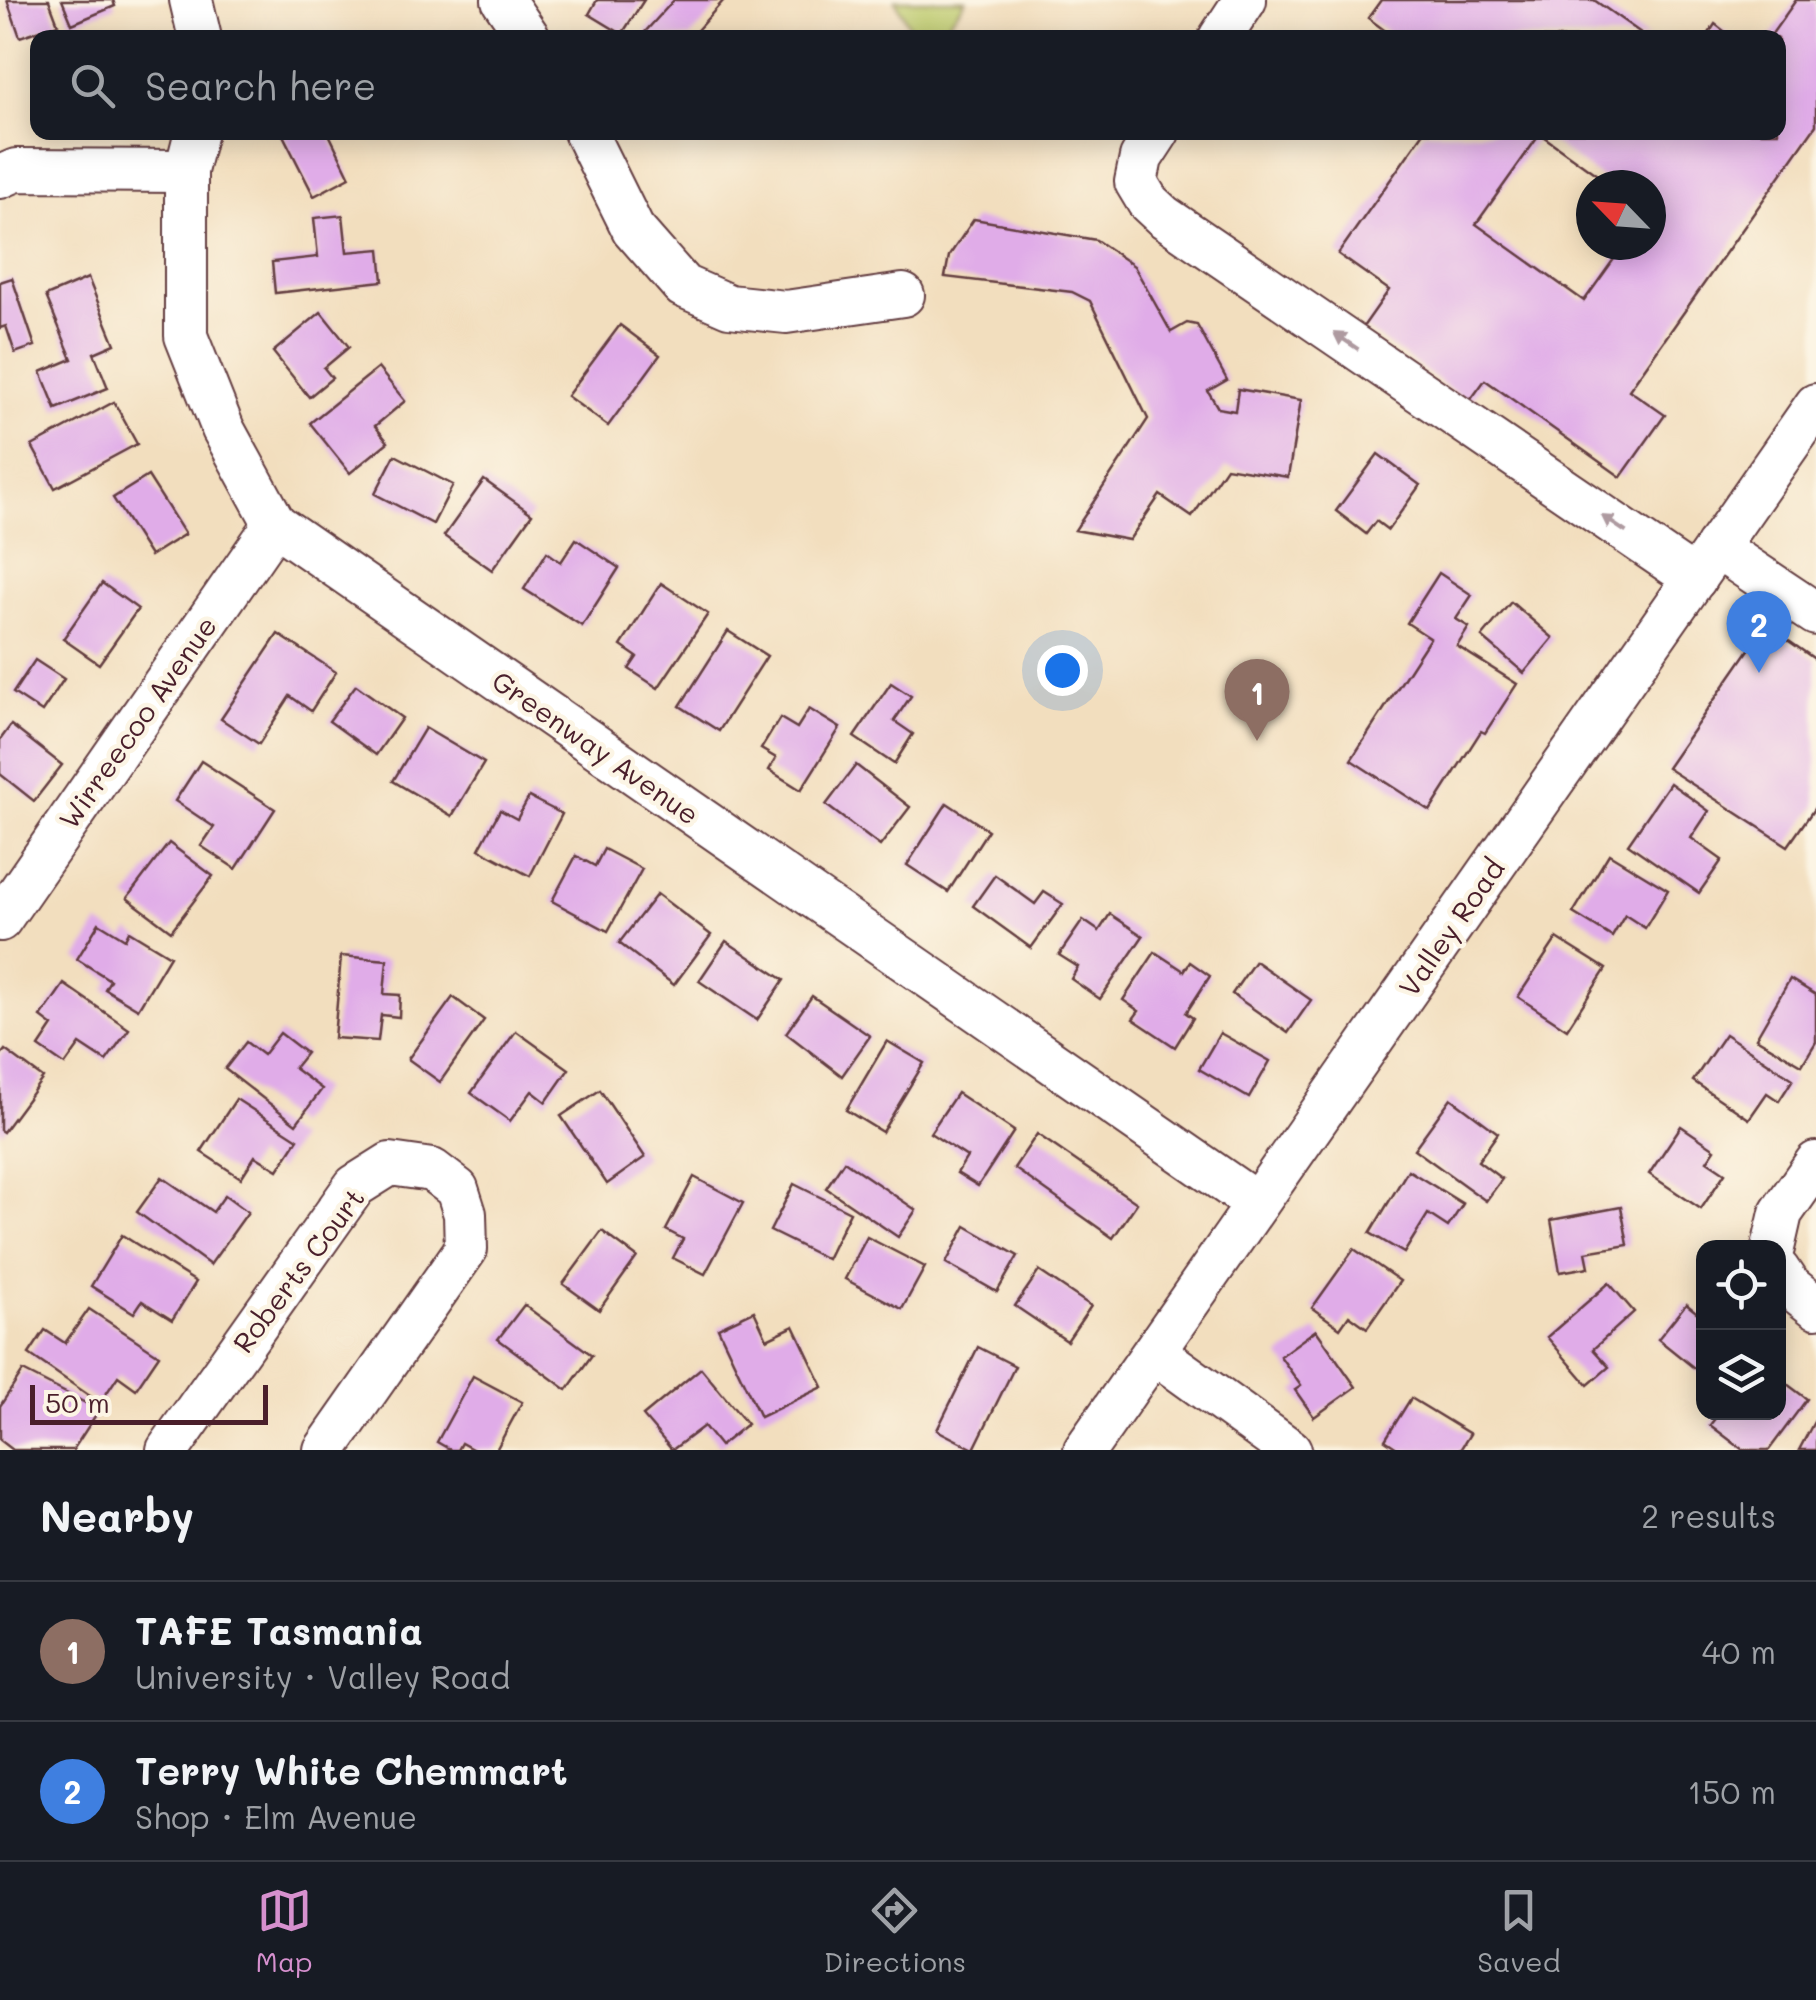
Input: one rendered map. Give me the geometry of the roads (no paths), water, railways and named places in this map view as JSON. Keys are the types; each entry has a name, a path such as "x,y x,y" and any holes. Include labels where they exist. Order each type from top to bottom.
{"street":[{"path":"191,0 198,30"},
{"path":"504,0 524,30"},
{"path":"1225,30 1245,0"},
{"path":"589,140 633,229 683,286 729,306 786,312 903,294"},
{"path":"1153,140 1141,158 1136,182 1148,202 1163,216 1706,563 1816,614"},
{"path":"0,178 16,170 191,152"},
{"name":"Greenway Avenue","path":"191,152 186,336 224,429 275,524 1257,1204"},
{"name":"Valley Road","path":"1086,1450 1816,405"},
{"name":"Wirreecoo Avenue","path":"0,920 14,869 275,524"},
{"path":"1775,1240 1781,1213 1816,1163"},
{"name":"Roberts Court","path":"168,1450 355,1186 390,1164 432,1170 457,1189 465,1214 466,1249 325,1450"},
{"path":"1786,1282 1816,1307"},
{"path":"1154,1352 1290,1450"}],"place":[{"name":"Terry White Chemmart","path":"1759,673"},
{"name":"TAFE Tasmania","path":"1257,741"}]}
